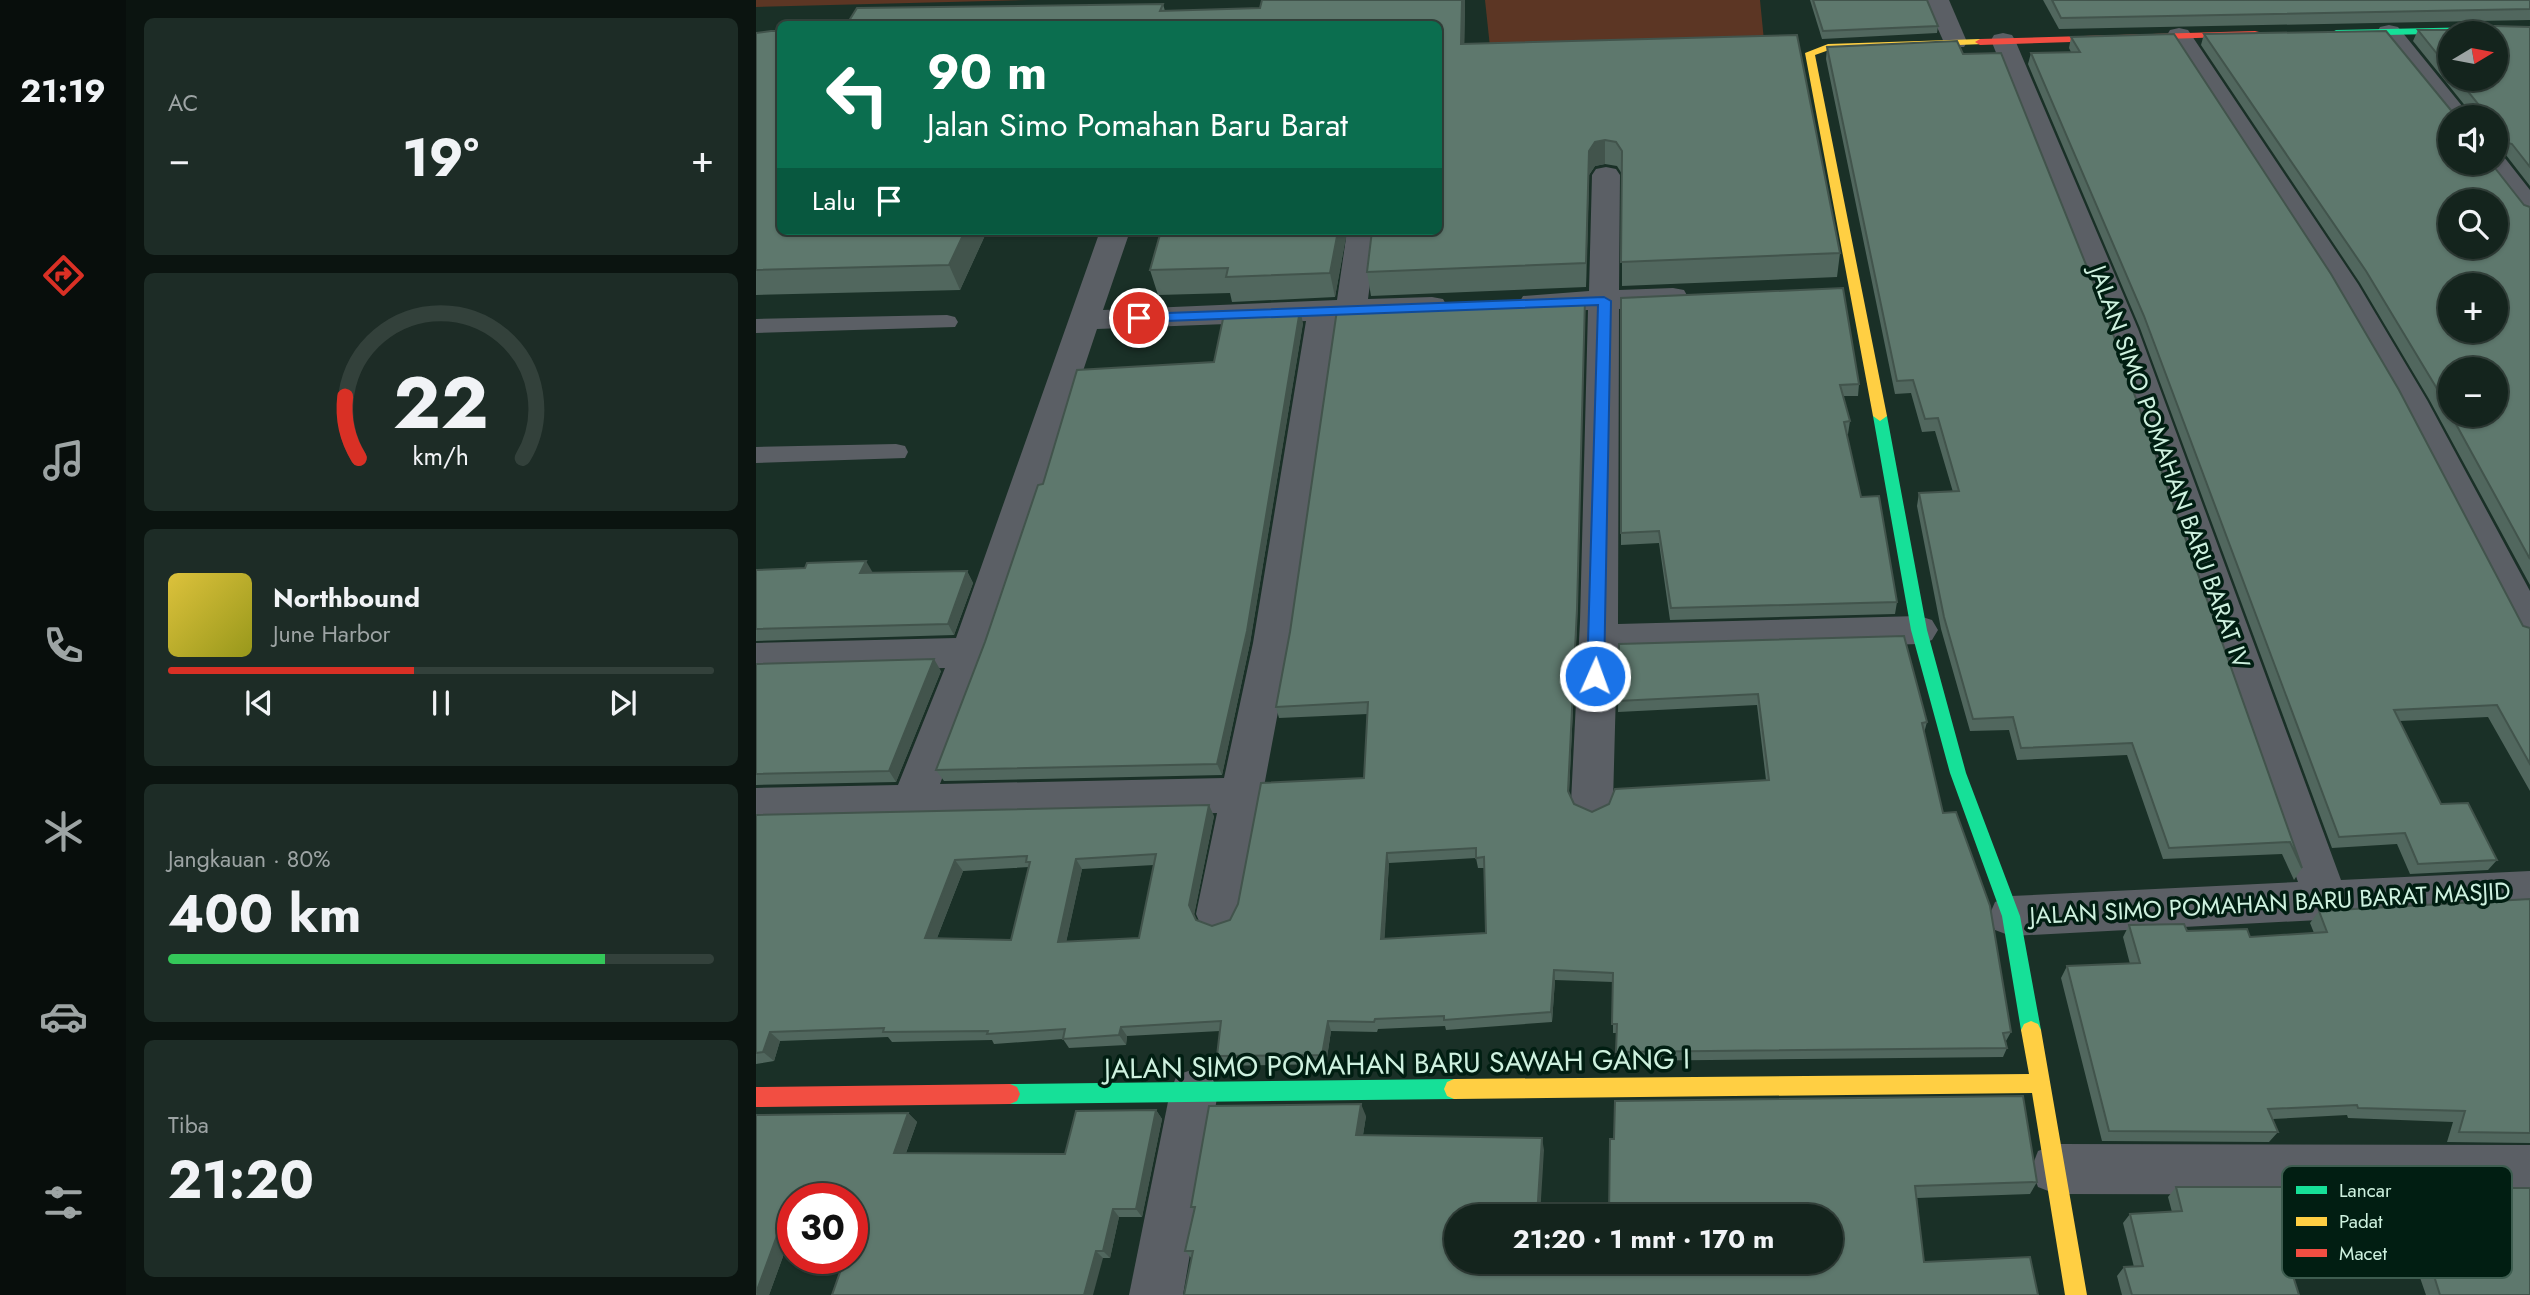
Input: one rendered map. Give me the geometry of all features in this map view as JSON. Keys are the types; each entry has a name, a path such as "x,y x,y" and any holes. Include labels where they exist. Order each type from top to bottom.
{"street":[{"path":"1937,0 1955,42"},
{"path":"2395,25 2450,105"},
{"path":"2323,33 2395,25 2530,29"},
{"path":"2076,1295 2011,916 1958,774 1919,630 1844,289 1810,65 1811,53 1828,47 2271,34"},
{"path":"2179,36 2343,284 2411,400 2530,626"},
{"name":"JALAN SIMO POMAHAN BARU BARAT IV","path":"2003,40 2122,329 2326,898"},
{"path":"1592,802 1606,175"},
{"path":"2503,175 2530,209"},
{"path":"912,803 970,653 1114,235"},
{"path":"1218,914 1337,310 1361,235"},
{"path":"1511,304 1698,296"},
{"path":"1086,320 1457,305"},
{"path":"1596,657 1919,630"},
{"path":"756,658 970,653"},
{"path":"756,806 1243,795"},
{"name":"JALAN SIMO POMAHAN BARU BARAT MASJID","path":"2011,916 2326,898 2530,890"},
{"name":"JALAN SIMO POMAHAN BARU SAWAH GANG I","path":"756,1097 2039,1083"},
{"path":"1156,1295 1194,1092"},
{"path":"2056,1169 2282,1169"},
{"path":"2512,1170 2530,1170"}],"lane":[{"path":"756,326 947,322"},
{"path":"756,455 896,452"}],"shaded area":[{"path":"756,0 1028,0 756,7"},
{"path":"1485,0 1760,0 1764,41 1490,47"}],"building":[{"path":"1262,0 1462,0 1461,44 1797,35 1840,253 1621,262 1622,151 1616,142 1605,140 1595,142 1589,151 1586,263 1367,272 1372,235 1442,235 1442,21 849,21 857,8 1163,4 1160,11 1260,8"},
{"path":"1813,0 1927,0 1938,26 1823,31"},
{"path":"2052,0 2530,0 2530,9 2061,18"},
{"path":"2508,26 2530,27 2530,167 2512,144 2508,143 2508,105 2478,104 2468,91 2508,91"},
{"path":"2418,30 2438,30 2438,55"},
{"path":"777,31 777,235 963,235 949,265 756,270 756,33"},
{"path":"2386,31 2447,105 2438,105 2438,175 2500,175 2524,205 2530,207 2530,559 2458,427 2508,427 2508,357 2438,357 2438,391 2366,271 2204,34"},
{"path":"2174,34 2331,274 2399,390 2523,626 2530,628 2530,764 2497,705 2394,710 2441,804 2468,803 2497,860 2418,864 2405,833 2339,837 2144,316 2031,53 2080,52 2071,37"},
{"path":"1957,41 1963,54 2001,53 2107,317 2302,868 2290,842 2169,848 2132,743 2021,748 2013,717 1973,719 1944,617 1919,493 1959,491 1938,418 1925,419 1913,380 1897,381 1827,47"},
{"path":"1160,235 1337,235 1330,273 1226,277 1228,268 1150,270"},
{"path":"1843,288 1859,384 1840,385 1850,421 1844,422 1861,497 1879,496 1897,602 1671,608 1659,531 1621,533 1621,298"},
{"path":"1585,299 1577,609 1568,791 1574,804 1592,812 1609,804 1615,789 1769,780 1758,694 1618,701 1619,644 1904,636 1927,722 1922,723 1943,813 1956,812 1990,906 2011,1032 2003,1033 2007,1048 1616,1052 1617,1024 1612,1024 1613,973 1554,970 1551,1012 1444,1020 1444,1016 1375,1019 1374,1022 1328,1021 1322,1055 1217,1056 1221,1021 1121,1027 1119,1035 1063,1039 1065,1029 987,1034 988,1031 883,1032 884,1028 770,1032 763,1052 756,1053 756,815 1209,805 1189,905 1196,920 1212,926 1230,920 1238,904 1261,783 1364,778 1368,702 1276,707 1290,632 1337,310","holes":["1476,848 1476,858 1484,857 1486,933 1381,939 1387,853","1156,854 1139,938 1058,942 1076,859","1027,856 1026,862 1030,862 1011,940 925,938 955,860"]},
{"path":"1300,310 1247,631 1217,764 936,770 985,642 1038,485 1043,484 1077,370 1214,362 1224,314"},
{"path":"866,561 860,573 967,571 948,624 756,629 756,570 805,568 807,563"},
{"path":"934,659 889,771 756,774 756,664"},
{"path":"2530,899 2530,1133 2459,1132 2465,1111 2358,1108 2357,1105 2268,1109 2278,1132 2109,1131 2067,966 2140,963 2129,925 2184,924 2187,931 2247,929 2250,937 2327,932 2319,911"},
{"path":"2023,1096 2037,1182 1915,1186 1924,1262 2030,1257 2038,1295 1184,1295 1193,1251 1185,1251 1195,1207 1191,1207 1209,1106 1361,1104 1356,1135 1542,1138 1538,1204 1444,1204 1444,1274 1843,1274 1843,1204 1609,1204 1610,1139 1614,1139 1615,1101"},
{"path":"1156,1110 1136,1209 1113,1209 1103,1251 1096,1251 1084,1295 832,1295 839,1274 868,1274 868,1183 777,1183 777,1236 756,1293 756,1115 908,1113 894,1153 1065,1154 1076,1111"},
{"path":"2176,1187 2282,1187 2282,1278 2294,1278 2299,1295 2132,1295 2124,1267 2143,1266 2130,1214 2182,1211"},
{"path":"2512,1188 2530,1188 2530,1295 2440,1295 2435,1278 2512,1278"}],"traffic: fast":[{"path":"2336,33 2530,29"},
{"path":"1880,416 1919,630 1958,773 2011,916 2031,1030"},
{"path":"1010,1094 1454,1089"}],"traffic: slow":[{"path":"1880,416 1810,53 1828,47 1980,42"},
{"path":"2031,1030 2076,1295"},
{"path":"1454,1089 2039,1083"}],"traffic: jam":[{"path":"1980,42 2255,34"},
{"path":"756,1097 1010,1094"}],"route":[{"path":"1139,318 1604,301 1595,676"}]}
